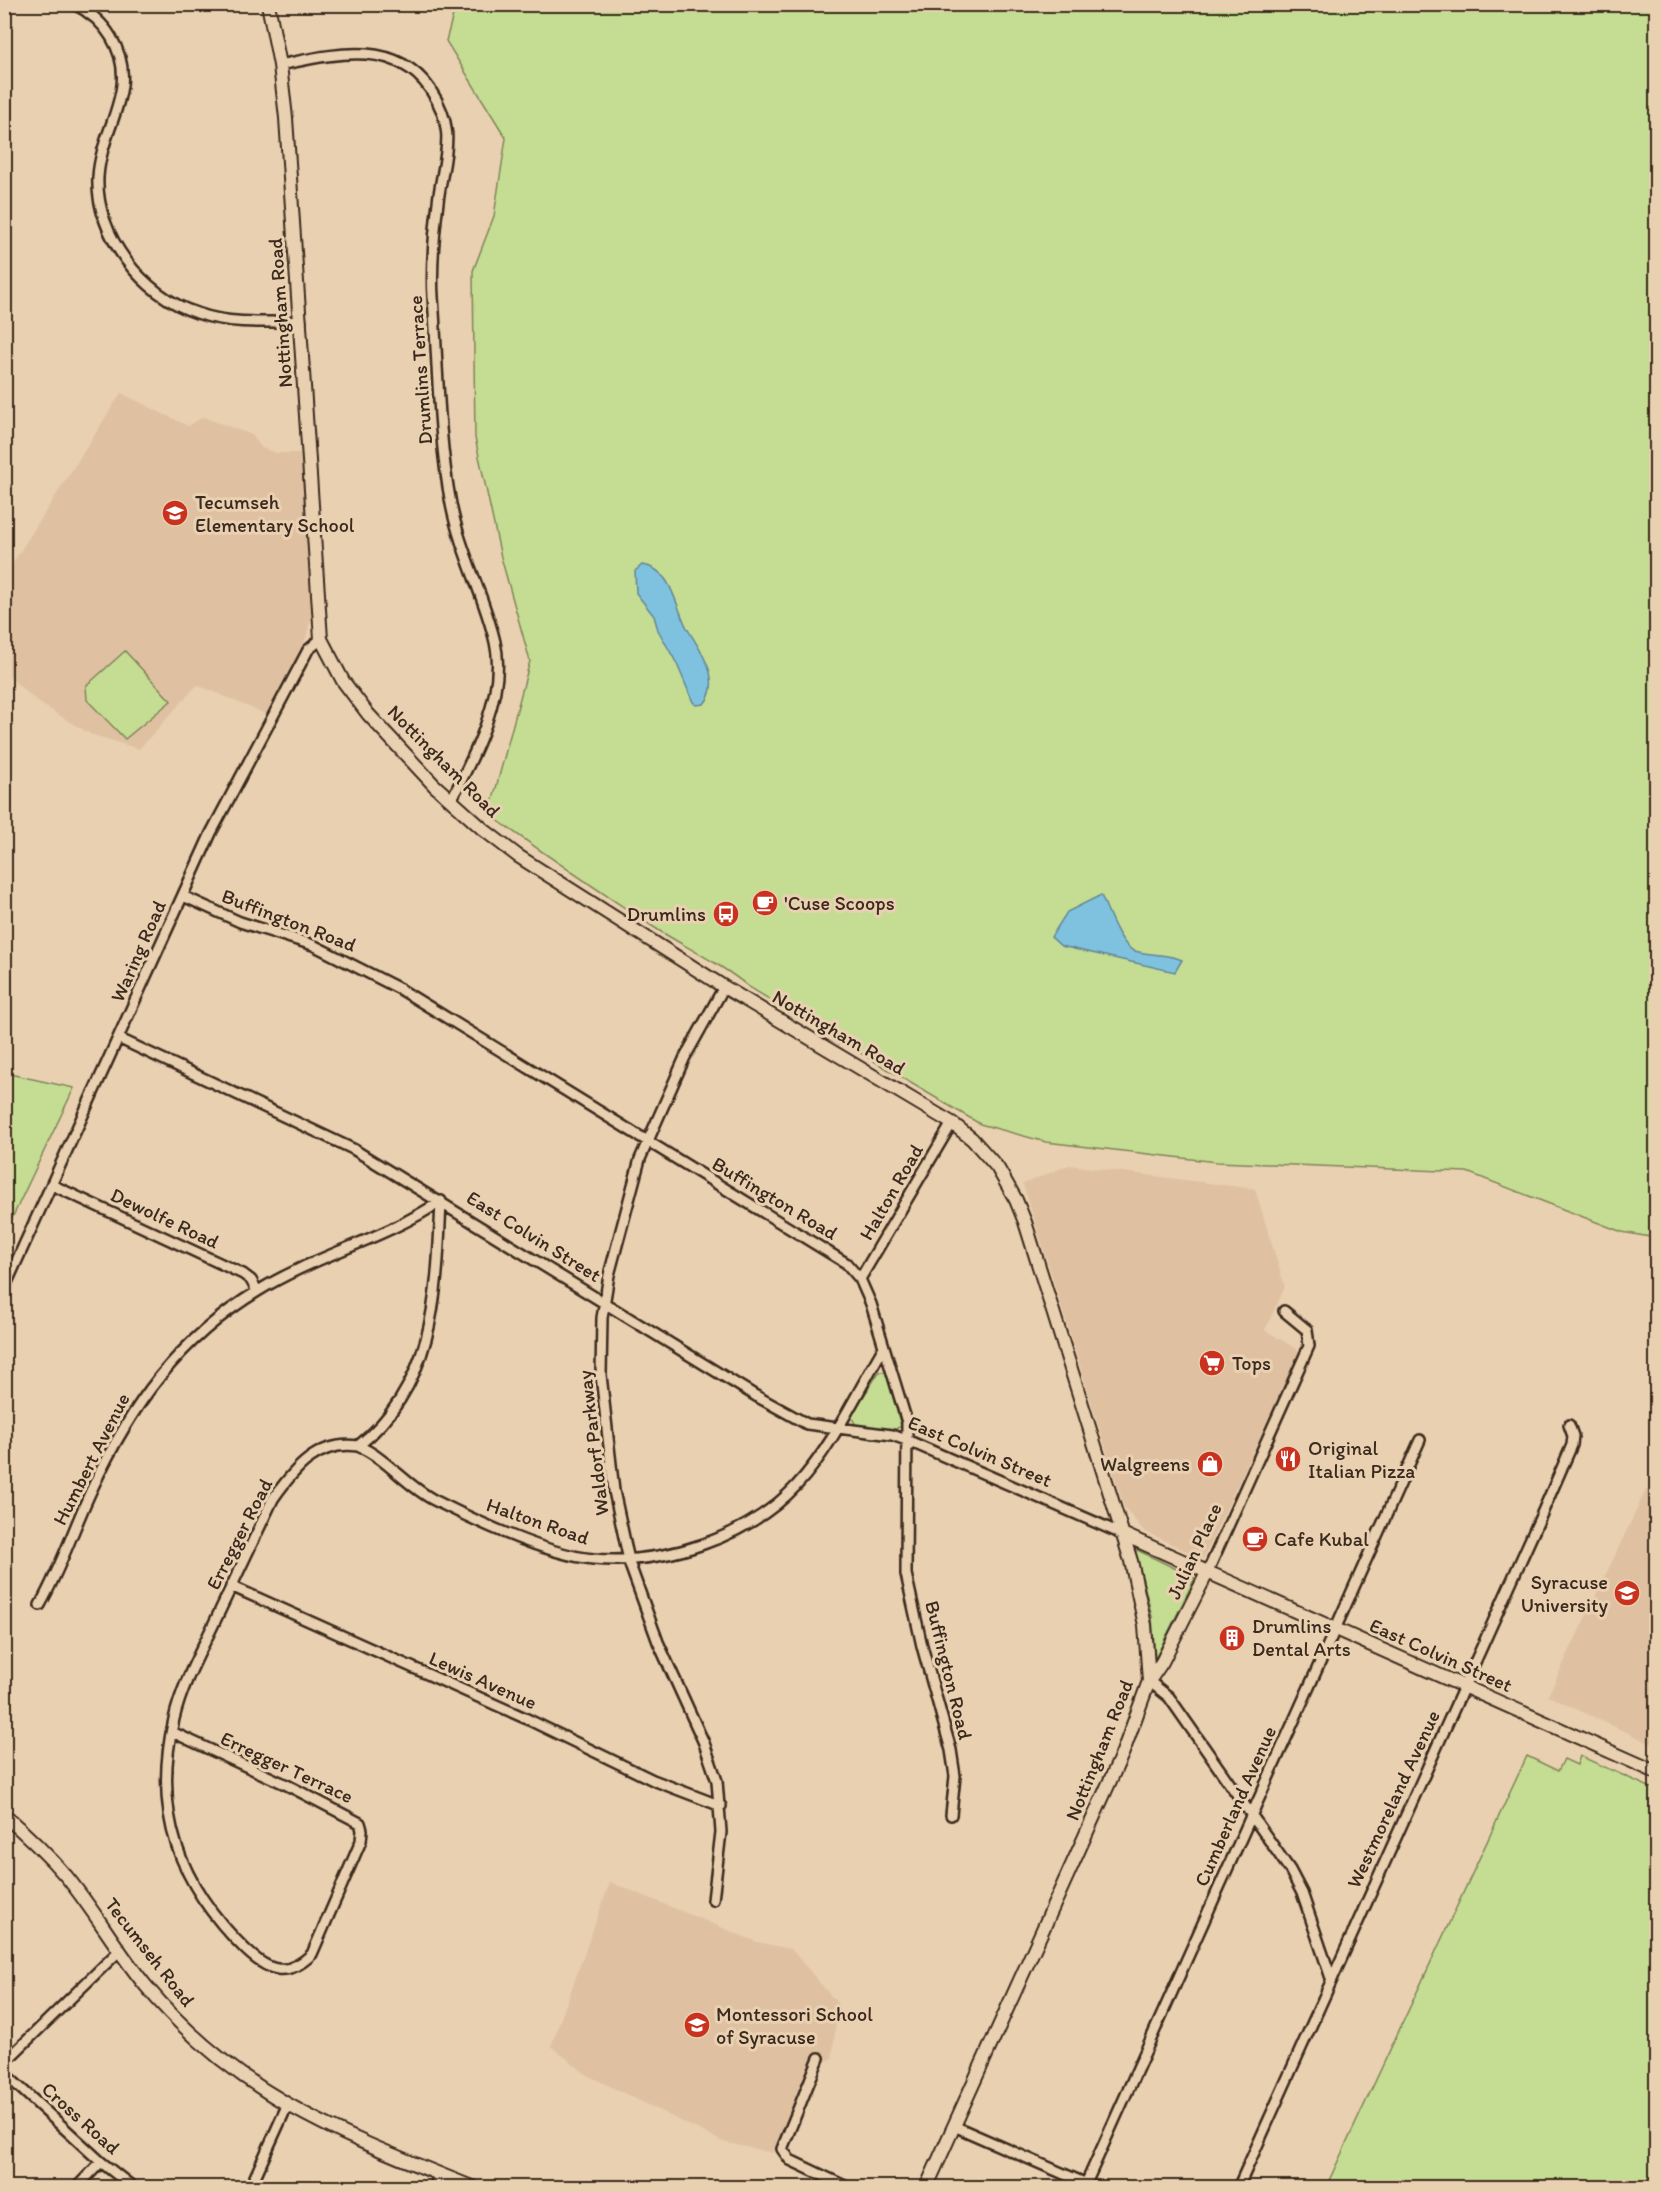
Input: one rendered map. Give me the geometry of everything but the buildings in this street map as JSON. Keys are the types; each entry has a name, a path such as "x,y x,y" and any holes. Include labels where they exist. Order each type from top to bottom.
{"street":[{"path":"74,4 95,17 105,28 118,49 123,64 122,92 101,153 98,179 106,221 127,262 150,286 175,304 196,313 224,320 301,321"},
{"name":"Nottingham Road","path":"268,4 280,66 301,321 321,639 343,681 368,714 451,800 518,856 724,987 952,1123 972,1139 997,1167 1016,1200 1120,1533 1141,1605 1149,1681 1123,1752 926,2187"},
{"name":"Drumlins Terrace","path":"280,66 357,52 388,58 420,77 430,89 441,110 447,134 447,161 438,198 433,239 432,276 443,443 451,506 495,642 497,672 489,709 469,765 451,800"},
{"name":"Waring Road","path":"4,1289 211,833 308,650 321,639"},
{"name":"Buffington Road","path":"183,896 240,922 313,945 353,963 400,989 846,1263 860,1279 871,1304 908,1422 906,1574 922,1646 951,1750 955,1776 951,1815"},
{"name":"Waldorf Parkway","path":"713,1900 721,1832 721,1806 717,1781 704,1743 658,1642 628,1559 614,1491 601,1375 604,1303 609,1275 647,1140 685,1057 724,987"},
{"name":"East Colvin Street","path":"118,1038 322,1133 441,1201 756,1396 807,1424 892,1435 909,1441 1656,1772"},
{"name":"Halton Road","path":"860,1279 952,1123"},
{"name":"Dewolfe Road","path":"52,1185 243,1274 251,1280 257,1291"},
{"path":"358,1446 388,1419 406,1390 426,1344 437,1293 441,1201"},
{"name":"Humbert Avenue","path":"40,1605 91,1489 115,1443 146,1393 188,1343 257,1291 323,1257 404,1224 441,1201"},
{"name":"Julian Place","path":"1149,1681 1162,1662 1207,1573 1309,1346 1307,1330 1284,1311"},
{"name":"Halton Road","path":"358,1446 435,1501 517,1537 592,1559 645,1558 695,1547 732,1532 770,1510 796,1485 835,1429 884,1347"},
{"name":"Westmoreland Avenue","path":"1238,2187 1572,1445 1573,1436 1569,1425"},
{"name":"Cumberland Avenue","path":"1085,2185 1419,1440"},
{"name":"Erregger Road","path":"172,1732 189,1677 273,1499 292,1473 310,1456 335,1445 358,1446"},
{"name":"Lewis Avenue","path":"231,1586 525,1718 653,1780 721,1806"},
{"path":"1149,1681 1169,1698 1251,1815 1302,1893 1331,1978"},
{"name":"Erregger Terrace","path":"172,1732 287,1785 360,1823 363,1830 361,1841 312,1954 299,1966 284,1971 267,1966 253,1957 226,1930 188,1876 178,1853 167,1804 166,1776 172,1732"},
{"name":"Tecumseh Road","path":"4,1815 65,1876 146,1985 183,2026 232,2069 288,2106 333,2131 474,2187"},
{"path":"4,2063 120,1950"},
{"path":"819,2058 782,2149 790,2160 849,2187"},
{"name":"Cross Road","path":"4,2073 101,2162 134,2187"},
{"path":"250,2187 288,2106"},
{"path":"954,2126 1085,2185 1096,2187"},
{"path":"76,2187 101,2162"},
{"path":"434,2187 440,2174"}],"shaded area":[{"name":"Tecumseh Elementary School","path":"121,393 188,426 203,417 252,435 262,448 277,453 301,453 312,614 306,638 268,715 197,685 139,749 90,734 39,703 7,675 4,665 7,572"},
{"path":"1069,1165 1255,1189 1285,1287 1265,1330 1300,1351 1203,1559 1144,1531 1124,1507 1023,1184"},
{"name":"Syracuse University","path":"1656,1489 1656,1746 1548,1696 1646,1490"},
{"name":"Montessori School of Syracuse","path":"610,1882 757,1942 791,1949 838,2004 832,2059 826,2061 773,2153 723,2142 587,2075 551,2046"}],"green space":[{"path":"456,4 1656,5 1656,1238 1622,1232 1467,1172 1217,1162 1046,1142 980,1124 749,987 714,962 652,926 489,814 530,661 501,557 475,438 473,271 494,216 506,138 446,41"},
{"path":"125,651 171,701 125,739 87,700 86,686"},
{"path":"4,1073 74,1088 5,1233"},
{"path":"879,1372 886,1372 901,1426 894,1430 856,1425 851,1416"},
{"path":"1135,1549 1195,1578 1155,1659 1152,1616"},
{"path":"1527,1756 1558,1771 1564,1759 1577,1765 1580,1756 1656,1790 1656,2187 1326,2187"}],"water":[{"path":"642,565 660,573 666,580 687,628 708,665 711,675 710,695 704,704 696,705 693,702 677,664 658,630 654,616 636,593 635,571"},
{"path":"1101,895 1125,943 1141,953 1170,956 1182,960 1175,972 1061,946 1051,937 1067,912"}],"place":[{"name":"Tecumseh Elementary School","path":"175,513"},
{"name":"'Cuse Scoops","path":"765,903"},
{"name":"Drumlins","path":"726,914"},
{"name":"Tops","path":"1212,1363"},
{"name":"Original Italian Pizza","path":"1288,1459"},
{"name":"Walgreens","path":"1210,1464"},
{"name":"Cafe Kubal","path":"1255,1539"},
{"name":"Syracuse University","path":"1627,1593"},
{"name":"Drumlins Dental Arts","path":"1232,1638"},
{"name":"Montessori School of Syracuse","path":"697,2025"}]}
